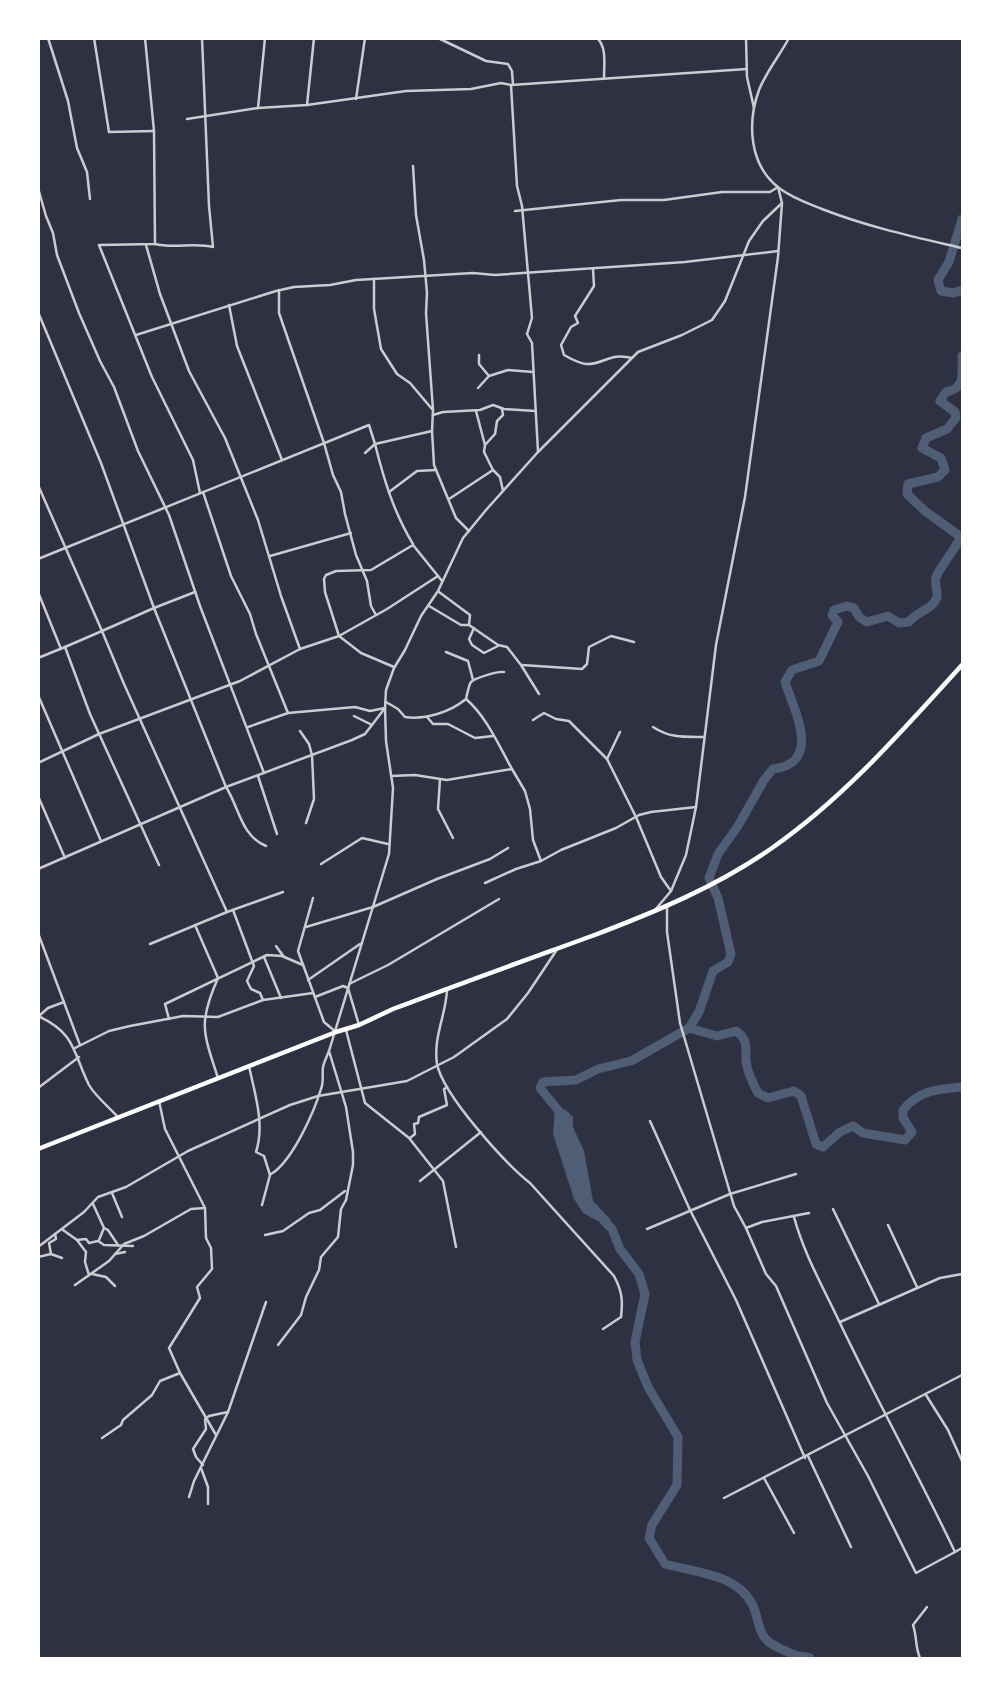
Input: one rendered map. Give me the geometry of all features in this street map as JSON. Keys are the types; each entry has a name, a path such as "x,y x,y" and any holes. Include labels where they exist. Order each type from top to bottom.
{"highway":[{"path":"38,1149 359,1025 393,1009 653,913 706,889 782,841 845,787 962,665"}],"street":[{"path":"48,38 87,172 90,199"},
{"path":"94,38 109,132 154,131"},
{"path":"145,38 154,131 155,244"},
{"path":"202,38 211,234 214,247 197,244 99,245 169,414 184,439 231,576 250,614 288,713"},
{"path":"258,108 265,38"},
{"path":"307,105 314,38"},
{"path":"356,99 365,38"},
{"path":"438,38 486,61 508,64 512,71 517,186 523,210 532,318 527,334 532,343 538,452"},
{"path":"597,38 603,49 604,78"},
{"path":"746,38 748,89 755,110"},
{"path":"789,38 760,89 752,145 757,162 778,187 803,202 850,220 962,248"},
{"path":"187,119 406,91 471,89 501,83 512,85 747,69"},
{"path":"413,166 416,215 427,293 436,470 456,518 470,531"},
{"path":"514,211 621,200 664,200 722,192 770,192 778,187"},
{"path":"653,913 671,891 686,855 696,807 716,645 745,497 778,251 782,204 778,187"},
{"path":"38,188 53,233 57,256 79,313 114,387 138,451 165,506 264,774"},
{"path":"270,1175 282,1167 290,1156 323,1087 323,1066 336,1032 389,854 393,788 386,741 386,690 394,668 427,605 438,591 463,538 538,452 638,352 712,320 725,301 743,255 763,221 782,204"},
{"path":"146,245 160,294 189,371 225,438 258,520 300,649"},
{"path":"136,335 279,290 374,279 593,269 778,251"},
{"path":"593,269 594,286 575,316 578,323 571,327 561,345 564,355 586,364 614,355 632,358"},
{"path":"374,279 374,309 381,349 397,374 411,383 433,412"},
{"path":"279,290 279,313 341,492 345,514 367,581 371,606 376,615"},
{"path":"229,305 237,345 282,461"},
{"path":"38,312 226,787 234,798 237,811 252,839 265,846"},
{"path":"479,355 479,364 489,376"},
{"path":"478,388 489,376 508,370 534,372"},
{"path":"433,412 476,410 493,405 502,409 536,411"},
{"path":"485,445 495,434 497,422 503,415 502,409"},
{"path":"476,410 485,445 484,452 493,470 500,477 503,491"},
{"path":"38,559 369,425 384,483 397,508 399,522 413,545 442,581"},
{"path":"365,453 375,444 432,431"},
{"path":"389,492 416,471 436,470"},
{"path":"448,500 493,470"},
{"path":"38,485 226,912"},
{"path":"270,556 351,533"},
{"path":"394,668 361,653 338,636 325,592 324,579 330,572 370,570 413,545"},
{"path":"38,763 99,734 240,681 300,649 338,636 438,576"},
{"path":"438,591 470,615 469,625"},
{"path":"38,592 159,865"},
{"path":"38,658 195,592"},
{"path":"427,605 457,623 469,625 498,645 507,647 539,694"},
{"path":"474,628 470,642 483,653 498,645"},
{"path":"521,665 582,669 587,664 589,647 611,636 634,642"},
{"path":"446,652 467,662 473,680"},
{"path":"385,701 405,717 426,716 456,707 466,699 469,683 473,680 479,680 495,671 504,671"},
{"path":"38,695 102,841"},
{"path":"466,699 475,707 525,791 530,808 533,839 541,862"},
{"path":"246,728 288,713 355,707 370,710 385,708"},
{"path":"38,869 226,787 365,734 385,708"},
{"path":"533,720 544,713 569,721 607,759 636,817 661,877 671,891"},
{"path":"354,716 373,725"},
{"path":"426,716 432,724 448,724 475,738 493,736"},
{"path":"653,727 674,737 703,737"},
{"path":"300,731 309,744 312,755 314,799 306,823"},
{"path":"607,759 620,733"},
{"path":"391,776 415,775 440,779 512,769"},
{"path":"258,776 277,834"},
{"path":"440,779 438,809 453,838"},
{"path":"38,796 65,858"},
{"path":"485,883 516,869 541,862 561,850 651,811 696,807"},
{"path":"606,832 606,839"},
{"path":"321,864 362,838 388,844"},
{"path":"306,927 373,907 437,878 490,859 508,848"},
{"path":"150,944 226,912 283,892"},
{"path":"313,898 298,951 324,1021 336,1032"},
{"path":"75,1048 109,1031 183,1016 204,1019 234,1013 263,1000 314,995 348,986 499,899"},
{"path":"667,907 667,932 680,1023 730,1194 766,1274 776,1286 827,1404 916,1573 962,1548"},
{"path":"233,910 253,962 253,972 247,981 251,989 260,993 263,1000"},
{"path":"195,925 218,978 207,1003 204,1019 206,1043 218,1078"},
{"path":"38,933 80,1045"},
{"path":"308,980 362,944"},
{"path":"276,946 284,957"},
{"path":"38,1239 40,1245 98,1198 112,1193 179,1155 290,1105 318,1096 407,1081 438,1065 507,1019 558,948"},
{"path":"169,1019 165,1004 264,957 284,957 303,965"},
{"path":"264,957 281,998"},
{"path":"348,986 359,1025"},
{"path":"447,990 446,1006 438,1028 438,1065 447,1087 505,1162 530,1183 614,1276 622,1289 621,1317 603,1329"},
{"path":"64,1002 48,1008 39,1016 58,1026 75,1048 91,1088 119,1118"},
{"path":"346,1030 365,1103 409,1138 443,1181 456,1247"},
{"path":"278,1345 296,1323 319,1270 321,1257 338,1237 341,1209 348,1189 354,1152 342,1092 329,1051"},
{"path":"38,1088 79,1057"},
{"path":"248,1066 261,1119 260,1144 256,1152 264,1156 270,1175 262,1205"},
{"path":"409,1138 415,1134 414,1124 418,1123 419,1117 447,1105 444,1089 447,1087"},
{"path":"159,1101 165,1129 205,1208 206,1238 211,1248 212,1269 197,1287 200,1298 169,1348 180,1373 216,1435"},
{"path":"650,1121 851,1547"},
{"path":"421,1181 481,1132"},
{"path":"647,1229 730,1194 796,1174"},
{"path":"265,1235 283,1231 309,1213 320,1210 348,1189"},
{"path":"112,1193 122,1217"},
{"path":"92,1204 104,1228 120,1246"},
{"path":"75,1285 113,1255 120,1246 191,1209 205,1208"},
{"path":"833,1209 879,1304"},
{"path":"746,1228 762,1222 809,1213"},
{"path":"794,1217 813,1266 863,1373 887,1415 955,1552"},
{"path":"888,1225 917,1287"},
{"path":"98,1241 104,1228"},
{"path":"62,1229 77,1240 86,1252 87,1274 106,1278 115,1286"},
{"path":"51,1254 49,1242 56,1239 55,1234"},
{"path":"77,1240 133,1246"},
{"path":"113,1255 125,1252"},
{"path":"38,1257 51,1254 62,1258"},
{"path":"840,1322 917,1287 962,1273"},
{"path":"188,1497 228,1412 266,1302"},
{"path":"102,1438 121,1425 123,1420 152,1395 160,1381 180,1373"},
{"path":"724,1498 962,1375"},
{"path":"926,1395 948,1430 962,1461"},
{"path":"205,1419 228,1412"},
{"path":"205,1419 206,1429 194,1449 208,1488 208,1504"},
{"path":"764,1478 794,1533"},
{"path":"920,1658 915,1647 916,1634 913,1625 927,1607"}],"water":[{"path":"555,1106 566,1110 573,1117 573,1127 584,1151 593,1201 611,1220 612,1229 583,1213 574,1199 553,1134"}],"waterway":[{"path":"962,219 949,262 938,280 941,291 954,293 962,290"},
{"path":"689,1028 699,1012 713,971 728,962 731,954 718,898 709,878 718,854 738,826 764,780 773,769 788,765 797,757 801,746 798,720 785,682 792,670 819,661 838,622 832,615 834,610 847,606 854,608 859,617 867,622 888,616 899,623 909,622 932,605 937,597 936,578 961,537 907,494 908,484 938,477 945,470 941,458 922,448 926,438 947,429 956,418 955,412 940,401 946,392 960,383 962,356"},
{"path":"562,1115 540,1088 543,1082 576,1080 598,1069 631,1061 689,1028 717,1036 736,1031 742,1036 748,1069 758,1093 768,1098 794,1091 801,1096 816,1144 823,1147 840,1132 853,1126 863,1133 905,1140 912,1132 903,1118 903,1110 909,1103 922,1094 962,1087"},
{"path":"604,1221 612,1229 620,1249 639,1274 645,1294 635,1342 637,1360 648,1387 678,1437 677,1485 652,1525 649,1538 665,1564 714,1576 736,1586 752,1604 760,1630 766,1639 792,1654 810,1658"}]}
